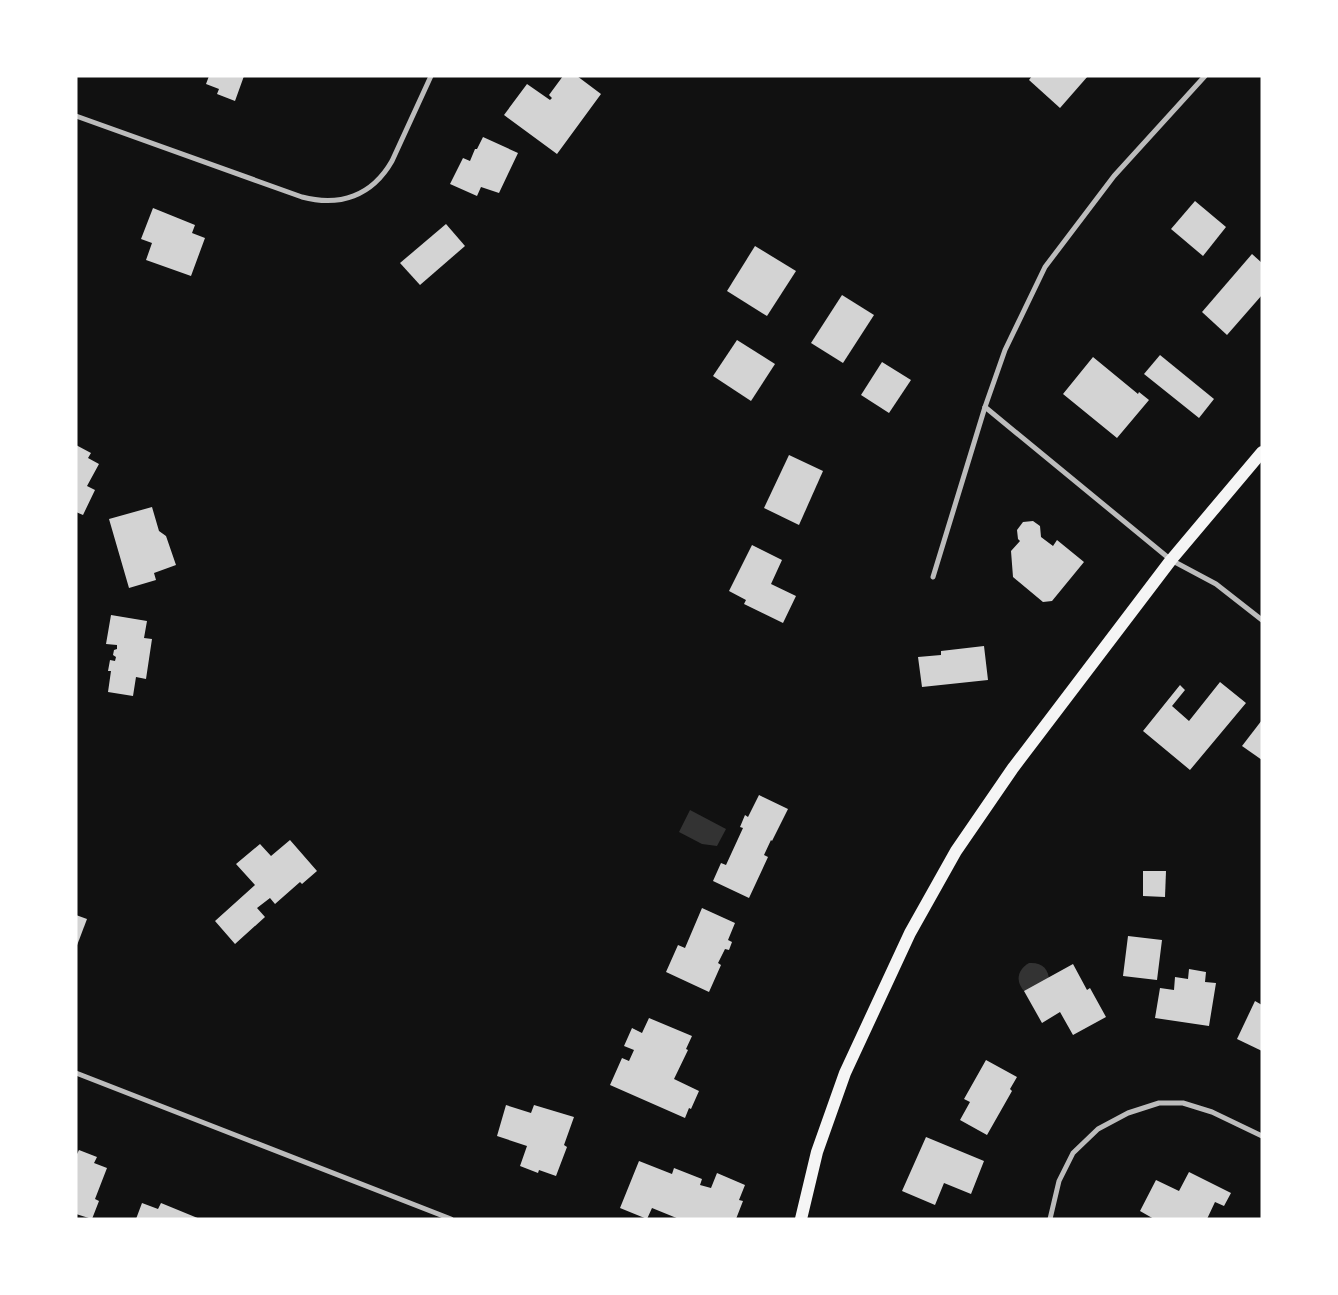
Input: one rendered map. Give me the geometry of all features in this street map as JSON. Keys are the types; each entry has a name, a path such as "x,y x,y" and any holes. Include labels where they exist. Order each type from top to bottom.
{"main road":[{"path":"801,1219 816,1152 845,1073 910,933 956,851 1014,768 1171,560 1262,452"}],"street":[{"path":"76,116 302,197 330,201 351,196 370,188 386,171 431,76"},
{"path":"933,577 985,407 1005,350 1045,267 1114,176 1205,76"},
{"path":"985,407 1171,560 1216,584 1262,620"},
{"path":"76,1073 451,1219"},
{"path":"1050,1219 1059,1181 1074,1153 1098,1129 1128,1113 1159,1103 1183,1104 1212,1112 1262,1136"}],"shaded area":[{"path":"690,810 726,829 717,846 702,844 679,832"},
{"path":"1029,963 1044,967 1048,973 1049,981 1025,992 1020,984 1019,976 1022,969"}],"building":[{"path":"209,76 244,76 235,101 217,94 219,89 206,84"},
{"path":"563,76 577,76 601,94 557,154 504,115 527,84 550,100 552,98 549,95"},
{"path":"1032,76 1088,76 1060,108 1029,80"},
{"path":"483,137 518,153 499,193 481,187 477,196 450,184 463,158 470,161"},
{"path":"1195,201 1226,227 1203,256 1171,229"},
{"path":"153,208 195,225 192,233 205,238 191,276 146,260 152,243 141,239"},
{"path":"446,224 465,246 420,285 400,263"},
{"path":"755,246 796,271 767,316 727,291"},
{"path":"1252,254 1262,263 1262,295 1227,335 1202,312"},
{"path":"842,295 874,315 843,363 811,343"},
{"path":"737,340 775,364 751,401 713,376"},
{"path":"1160,355 1214,399 1199,418 1144,374"},
{"path":"1093,357 1138,394 1139,392 1149,400 1117,438 1063,394"},
{"path":"882,362 911,380 889,413 861,395"},
{"path":"76,445 91,453 88,458 99,464 87,486 95,490 83,515 76,512"},
{"path":"789,455 823,471 799,525 764,508"},
{"path":"152,507 159,531 166,536 176,565 154,573 156,580 129,588 109,519"},
{"path":"1033,521 1040,526 1041,537 1053,546 1057,540 1084,562 1052,601 1043,602 1013,577 1011,551 1020,541 1017,530 1023,522"},
{"path":"752,545 782,560 771,584 796,596 783,623 744,604 746,600 729,591"},
{"path":"111,615 147,621 144,638 152,639 146,679 136,677 133,696 108,692 111,671 108,671 110,660 115,661 116,657 113,655 114,650 117,649 117,645 106,644"},
{"path":"984,646 988,680 922,687 918,657 941,655 941,651"},
{"path":"1220,682 1246,703 1190,770 1143,731 1180,685 1185,690 1172,706 1189,721"},
{"path":"1262,720 1262,760 1242,746"},
{"path":"759,795 788,809 764,855 768,857 749,898 713,881 721,863 726,865 743,828 740,827 745,815 748,817"},
{"path":"290,840 317,871 302,884 300,882 275,904 270,898 257,908 265,917 235,944 215,921 255,885 236,864 260,844 271,856"},
{"path":"1143,871 1166,871 1165,897 1143,896"},
{"path":"702,908 735,923 728,940 732,942 729,950 725,949 718,963 721,965 709,992 666,972 678,945 685,948"},
{"path":"76,915 87,919 76,948"},
{"path":"1128,936 1162,940 1157,980 1123,976"},
{"path":"1073,964 1087,990 1090,988 1106,1017 1073,1035 1060,1012 1042,1023 1024,991"},
{"path":"1189,969 1206,972 1205,982 1216,983 1209,1026 1155,1018 1160,988 1174,990 1175,977 1188,979"},
{"path":"1255,1001 1262,1005 1262,1051 1237,1039"},
{"path":"649,1018 692,1036 686,1049 688,1050 674,1079 699,1091 685,1118 610,1085 622,1058 629,1061 634,1050 624,1046 632,1028 642,1033"},
{"path":"986,1060 1017,1077 1010,1089 1012,1091 987,1135 960,1120 970,1102 964,1099"},
{"path":"506,1105 531,1113 534,1105 574,1117 564,1145 567,1147 556,1176 539,1170 538,1173 520,1166 527,1146 497,1136"},
{"path":"926,1137 984,1161 971,1194 944,1183 935,1205 902,1191"},
{"path":"79,1150 97,1157 94,1163 107,1168 95,1199 99,1201 92,1219 76,1214 76,1156"},
{"path":"639,1161 672,1174 674,1168 702,1179 700,1185 711,1188 717,1173 745,1185 739,1200 743,1201 736,1219 679,1219 652,1208 647,1219 620,1208"},
{"path":"1189,1172 1231,1193 1224,1206 1215,1202 1207,1219 1154,1219 1140,1211 1156,1180 1179,1191"},
{"path":"142,1203 158,1209 161,1203 200,1219 136,1219"}]}
